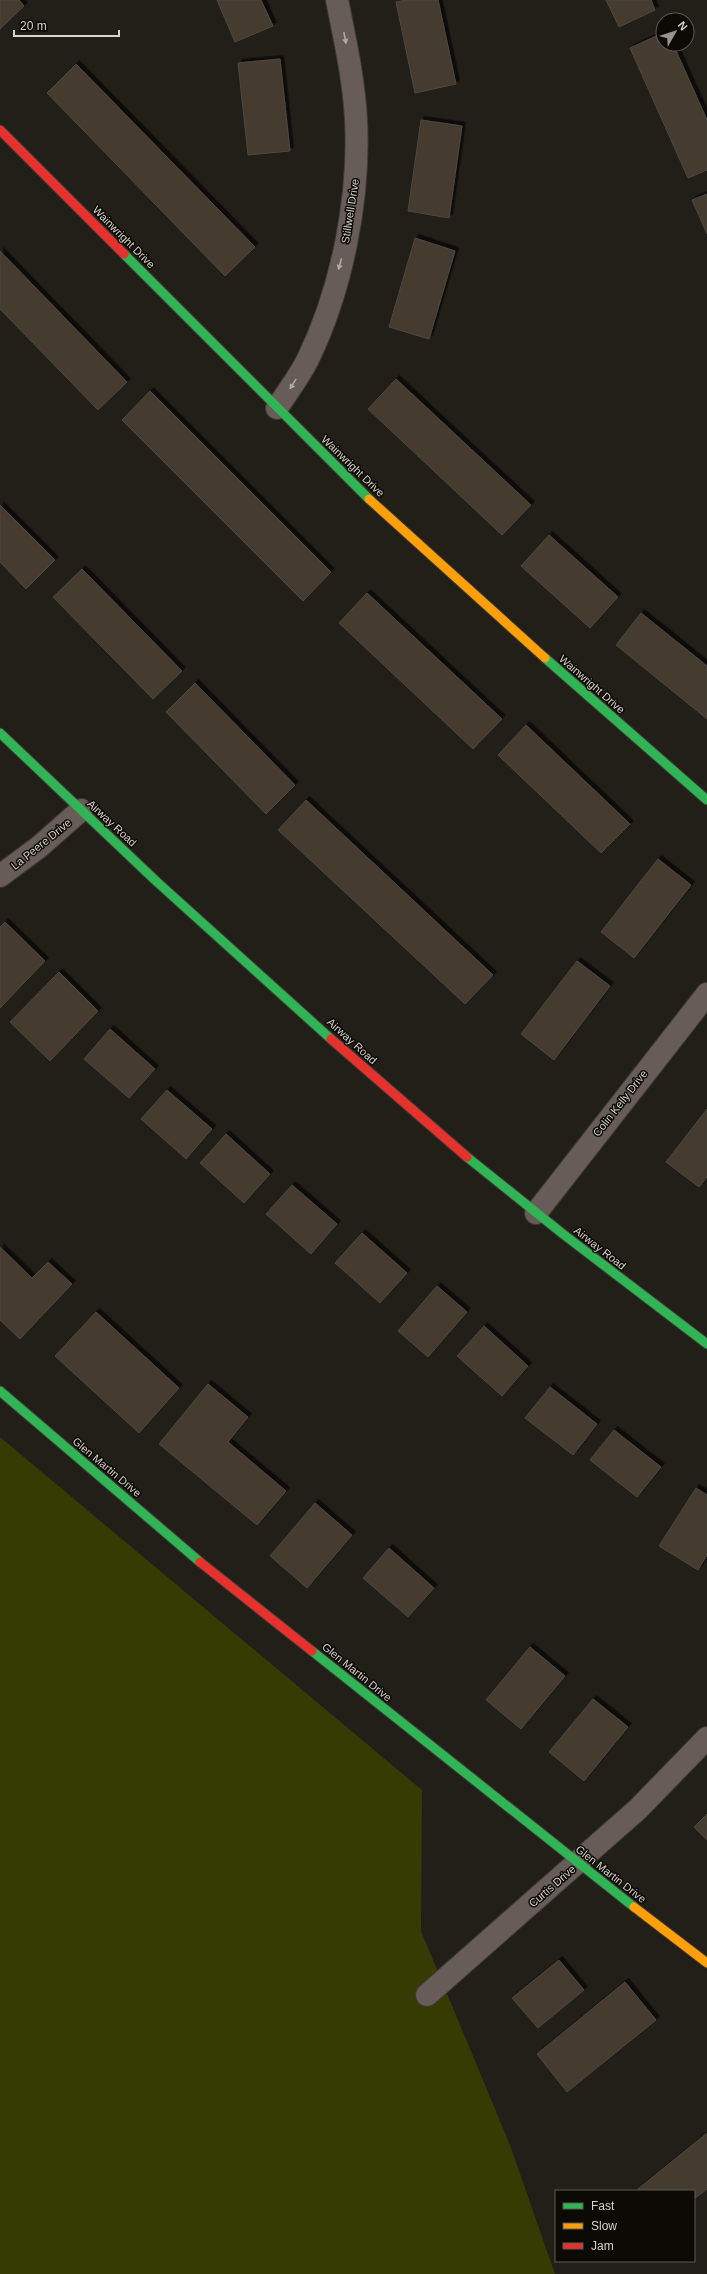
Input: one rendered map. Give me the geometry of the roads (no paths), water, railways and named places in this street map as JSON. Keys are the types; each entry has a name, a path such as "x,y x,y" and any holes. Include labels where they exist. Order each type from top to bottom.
{"street":[{"name":"Stillwell Drive","path":"277,408 308,360 330,303 348,234 356,177 356,120 350,63 337,0"},
{"name":"Wainwright Drive","path":"0,130 370,500 482,603 707,800"},
{"name":"Airway Road","path":"0,733 222,941 416,1114 604,1267 707,1344"},
{"name":"La Peere Drive","path":"0,876 39,847 81,810"},
{"name":"Colin Kelly Drive","path":"536,1213 707,994"},
{"name":"Glen Martin Drive","path":"0,1391 216,1576 543,1834 578,1864 707,1963"},
{"name":"Curtis Drive","path":"427,1995 578,1864 638,1809 707,1738"}]}
